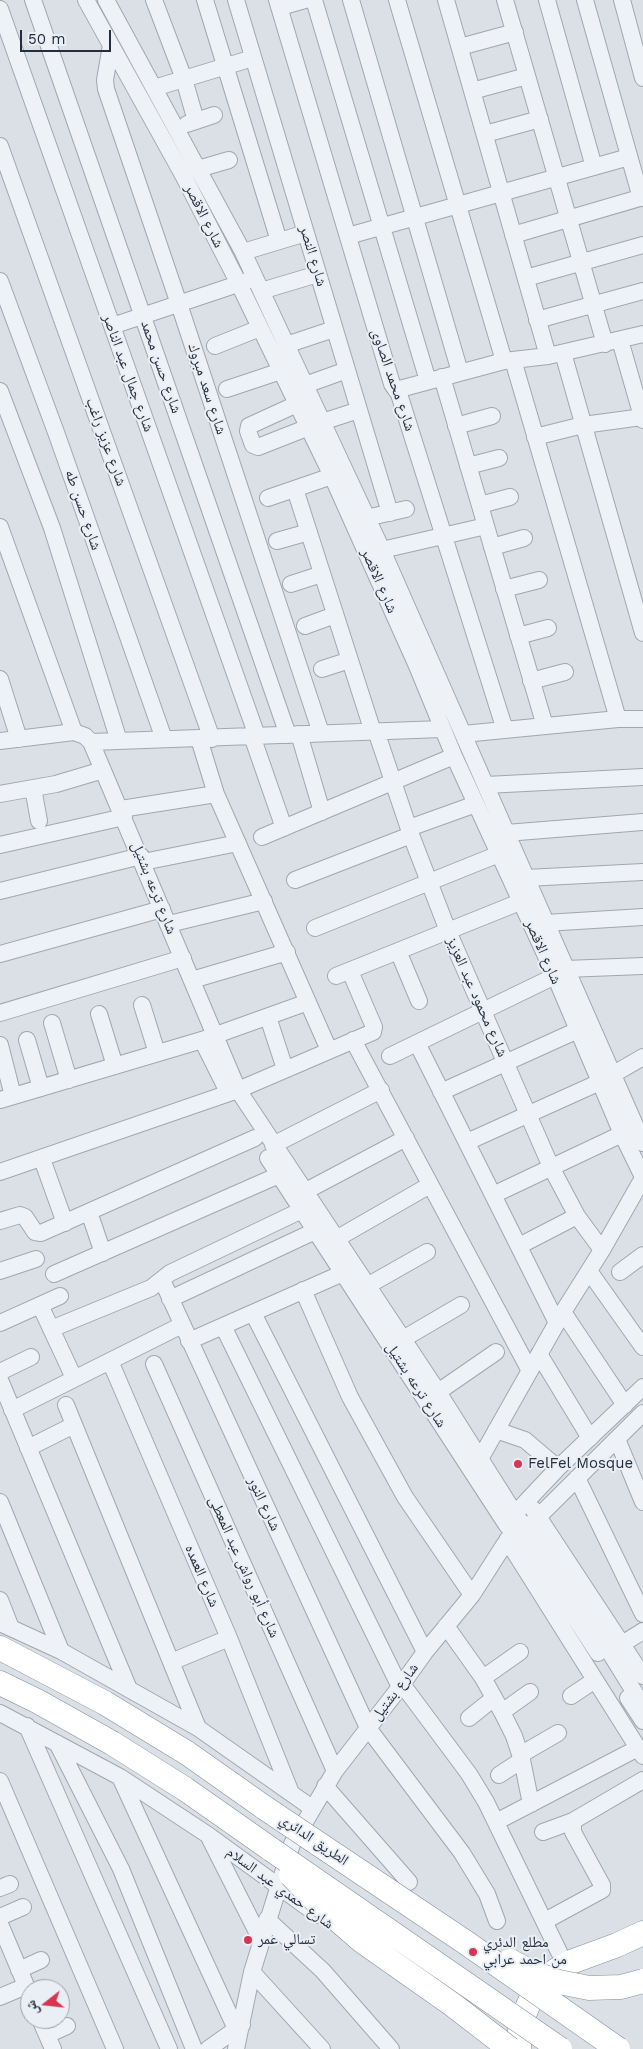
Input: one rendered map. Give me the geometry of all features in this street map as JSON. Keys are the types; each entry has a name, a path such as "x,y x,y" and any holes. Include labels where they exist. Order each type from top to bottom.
{"highway":[{"name":"الطريق الدائري","path":"4,1633 106,1704 187,1753 265,1808 465,1942 618,2049"},
{"path":"0,1683 37,1701 112,1743 184,1789 282,1847 560,2049"},
{"path":"282,1847 300,1886 362,1942 453,2005 510,2049"},
{"path":"518,2049 523,2016 531,1999 548,1978 571,1962 643,1933"},
{"path":"465,1942 531,1972 559,1982 589,1988 606,1988 622,1987 643,1981"}],"street":[{"name":"شارع حسن محمد","path":"33,0 143,315 322,812"},
{"name":"شارع الاقصر","path":"86,0 183,175 298,404 315,424 382,550 545,923 578,1030 643,1143"},
{"name":"شارع الاقصر","path":"106,0 243,252 305,385 315,424 332,476 418,666 442,729 520,902 560,972 606,1079 622,1134 643,1177"},
{"path":"154,0 184,79 196,121"},
{"path":"205,0 279,241"},
{"name":"شارع النصر","path":"236,0 359,410 398,511 366,518"},
{"path":"278,4 305,0"},
{"path":"314,0 382,227 435,379 456,426 545,726"},
{"path":"351,0 460,372"},
{"path":"398,0 458,206 534,437 618,719"},
{"path":"505,0 594,305 612,342 638,380 643,418 583,425 534,437"},
{"path":"547,0 594,167"},
{"path":"513,236 642,198 585,0"},
{"path":"622,0 643,78"},
{"path":"450,1 472,91 538,320 555,354 583,425 643,633"},
{"name":"شارع محمد الصاوى","path":"278,4 392,384 399,394 505,730"},
{"name":"شارع جمال عبد الناصر","path":"0,9 255,736 284,828"},
{"path":"460,47 515,32"},
{"name":"شارع سعد مبروك","path":"111,45 104,84 321,733"},
{"path":"154,88 253,58"},
{"path":"472,91 527,76"},
{"path":"175,127 214,115"},
{"path":"485,134 540,119"},
{"name":"شارع عزيز راغب","path":"0,146 205,739 216,794 329,1050"},
{"path":"348,236 629,157"},
{"path":"198,169 229,160"},
{"path":"243,252 306,233"},
{"path":"526,278 643,245"},
{"path":"112,326 239,284 258,285 318,274"},
{"name":"شارع حسن طه","path":"0,281 164,739"},
{"path":"538,320 643,291"},
{"path":"215,346 260,328"},
{"path":"286,345 334,328"},
{"path":"396,390 460,372 509,361 555,354 643,334"},
{"path":"227,389 281,370"},
{"path":"305,385 347,370"},
{"path":"0,391 52,528 119,741"},
{"path":"298,404 249,426 248,430 253,445 258,447 315,424 359,410"},
{"path":"456,426 492,416"},
{"path":"468,466 499,458"},
{"path":"268,498 332,476"},
{"name":"شارع محمود عبد العزيز","path":"295,489 374,732 428,882 551,1168 577,1216 602,1250"},
{"path":"480,506 510,497"},
{"path":"382,550 486,526"},
{"path":"0,528 74,732"},
{"path":"277,541 309,532"},
{"path":"492,547 524,538"},
{"path":"291,584 322,574"},
{"path":"504,589 539,580"},
{"path":"305,626 336,615"},
{"path":"518,636 548,628"},
{"path":"322,669 350,660"},
{"path":"531,681 565,672"},
{"path":"0,679 5,709 19,739"},
{"path":"462,734 618,719 643,719"},
{"path":"0,741 74,732 86,736 91,742 442,729"},
{"name":"شارع ترعه بشتيل","path":"91,742 192,980 209,1038 255,1138 511,1532 594,1680 640,1752"},
{"path":"262,837 454,756"},
{"path":"0,794 56,784 103,770"},
{"path":"486,785 643,777"},
{"path":"33,788 39,821"},
{"path":"0,845 122,813 216,794"},
{"path":"295,880 476,804"},
{"path":"506,833 643,822"},
{"path":"0,891 142,859 238,843"},
{"path":"315,928 499,854"},
{"path":"526,878 643,872"},
{"path":"169,924 264,901"},
{"path":"0,1172 42,1159 233,1091 373,1032 374,1029 343,973 520,902"},
{"path":"0,954 162,909"},
{"path":"545,923 643,917"},
{"path":"398,951 419,1002"},
{"path":"192,980 286,952"},
{"path":"0,1012 182,958"},
{"path":"390,1056 560,972 643,966"},
{"path":"0,1045 6,1098 209,1038 308,1002"},
{"path":"142,1005 157,1053"},
{"path":"99,1014 116,1066"},
{"path":"268,1017 285,1069"},
{"path":"52,1023 69,1080"},
{"path":"441,1092 578,1030"},
{"path":"27,1040 41,1088"},
{"path":"354,1040 530,1371"},
{"path":"417,1043 519,1246 560,1318 625,1405"},
{"path":"466,1142 606,1079 643,1057"},
{"path":"273,1145 381,1090"},
{"name":"شارع ترعه بشتيل","path":"233,1091 273,1145 438,1392 480,1459 511,1532 549,1578 643,1721"},
{"path":"493,1195 622,1134"},
{"path":"0,1221 20,1215 25,1217 35,1232 41,1233 255,1138"},
{"path":"304,1192 406,1138"},
{"path":"42,1159 65,1223"},
{"path":"54,1274 279,1175"},
{"path":"480,1459 643,1177"},
{"path":"336,1239 430,1185"},
{"path":"51,1329 150,1288 170,1273 302,1210"},
{"path":"89,1212 103,1253"},
{"path":"519,1246 577,1216"},
{"path":"170,1299 315,1231"},
{"path":"367,1286 427,1252"},
{"path":"620,1272 643,1255"},
{"path":"0,1271 36,1259"},
{"path":"589,1271 643,1347"},
{"path":"189,1341 343,1272"},
{"name":"شارع النور","path":"162,1280 368,1728 462,1853 487,1894 497,1921"},
{"path":"303,1290 350,1397 405,1497 472,1595"},
{"path":"0,1323 60,1296"},
{"path":"40,1305 74,1378"},
{"path":"403,1339 461,1305"},
{"path":"253,1313 425,1652"},
{"path":"12,1410 182,1325"},
{"path":"224,1326 401,1686 469,1774 496,1822 559,1952"},
{"path":"438,1392 496,1352"},
{"path":"539,1354 590,1438"},
{"path":"0,1372 31,1357"},
{"name":"شارع العمده","path":"110,1361 228,1638 291,1793"},
{"name":"شارع أبو رواش عبد المعطى","path":"154,1364 335,1771"},
{"path":"0,1380 129,1689"},
{"name":"شارع بشتيل","path":"236,2049 239,2027 252,1972 277,1886 282,1847 312,1808 335,1771 425,1652 472,1595 511,1532 527,1501 558,1468 643,1386"},
{"path":"66,1405 198,1728"},
{"name":"شارع بشتيل","path":"511,1532 538,1517 617,1439 641,1419"},
{"path":"28,1448 74,1425"},
{"path":"496,1430 525,1440 558,1468"},
{"path":"617,1439 643,1502"},
{"path":"577,1478 643,1614"},
{"path":"527,1501 643,1676"},
{"path":"0,1502 61,1651"},
{"name":"شارع ترعه بشتيل","path":"511,1532 565,1580 643,1706"},
{"path":"0,1600 4,1633 61,1651 198,1728 312,1808"},
{"path":"446,1626 483,1678 514,1736 531,1804"},
{"path":"622,1644 643,1631"},
{"path":"171,1662 228,1638"},
{"path":"483,1678 520,1652"},
{"path":"571,1696 594,1680"},
{"path":"469,1718 530,1692"},
{"name":"شارع حمدي عبد السلام","path":"0,1713 120,1777 208,1835 406,1983 469,2026 484,2038 492,2049"},
{"path":"27,1726 170,2049"},
{"path":"499,1775 558,1733"},
{"path":"57,1743 121,1869 194,2049"},
{"path":"496,1822 640,1752"},
{"path":"120,1777 239,2027 208,2049"},
{"path":"543,1832 573,1821 643,1780"},
{"path":"0,1782 115,2049"},
{"path":"326,1786 409,1882"},
{"path":"544,1921 600,1892 602,1885 573,1832 573,1821"},
{"path":"208,1835 261,1940"},
{"path":"0,1917 23,1907"},
{"path":"267,1919 329,1978 391,2049"},
{"path":"0,1924 4,1947 23,1979"},
{"path":"19,1970 41,1960"},
{"path":"252,1972 322,2049"},
{"path":"0,1997 20,1992"},
{"path":"44,2029 50,2042 64,2029"}],"place":[{"name":"FelFel Mosque","path":"518,1464"},
{"name":"تسالي عمر","path":"248,1940"},
{"name":"مطلع الدئري من احمد عرابي","path":"473,1952"}]}
